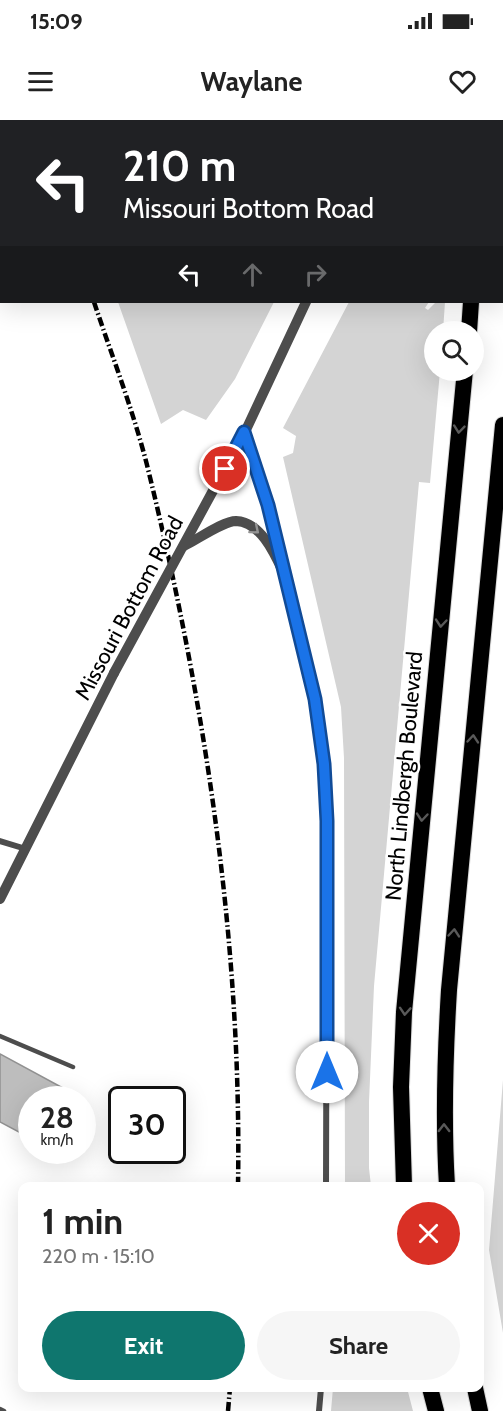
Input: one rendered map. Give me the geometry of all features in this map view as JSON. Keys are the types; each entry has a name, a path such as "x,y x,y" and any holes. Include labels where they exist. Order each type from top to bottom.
{"highway":[{"path":"470,321 471,303"},
{"name":"North Lindbergh Boulevard","path":"404,1182 401,1087 404,1012 464,381"},
{"path":"447,1182 444,1076 449,990 503,425"},
{"path":"431,1392 436,1411"},
{"path":"476,1392 480,1411"}],"street":[{"name":"Missouri Bottom Road","path":"0,899 114,673 244,432 306,303"},
{"path":"244,432 268,505 315,699 324,764 327,821 326,1182"},
{"path":"184,546 234,521 249,524 263,537 285,576"},
{"path":"0,841 26,849"},
{"path":"319,1411 321,1392"}],"lane":[{"path":"0,1036 73,1067"},
{"path":"0,1409 4,1411"}],"shaded area":[{"path":"118,303 273,303 235,379 206,420 183,410 161,424"},
{"path":"348,303 428,303 425,308 428,310 435,303 445,303 444,321 424,321 424,381 439,381 430,483 419,482 374,986 369,1102 371,1182 345,1182 344,758 341,707 283,457 293,453 296,436 283,428"},
{"path":"503,1080 503,1333 489,1250"},
{"path":"333,1392 408,1392 413,1411 331,1411"}],"building":[{"path":"0,1054 59,1086 18,1086 18,1132 0,1122"}],"railway":[{"path":"94,303 129,403 147,465 168,554 202,733 216,823 234,1004 238,1095 238,1182"},
{"path":"228,1411 230,1392"}],"route":[{"path":"225,469 244,432 268,505 315,699 324,764 327,821 327,1072"}]}
